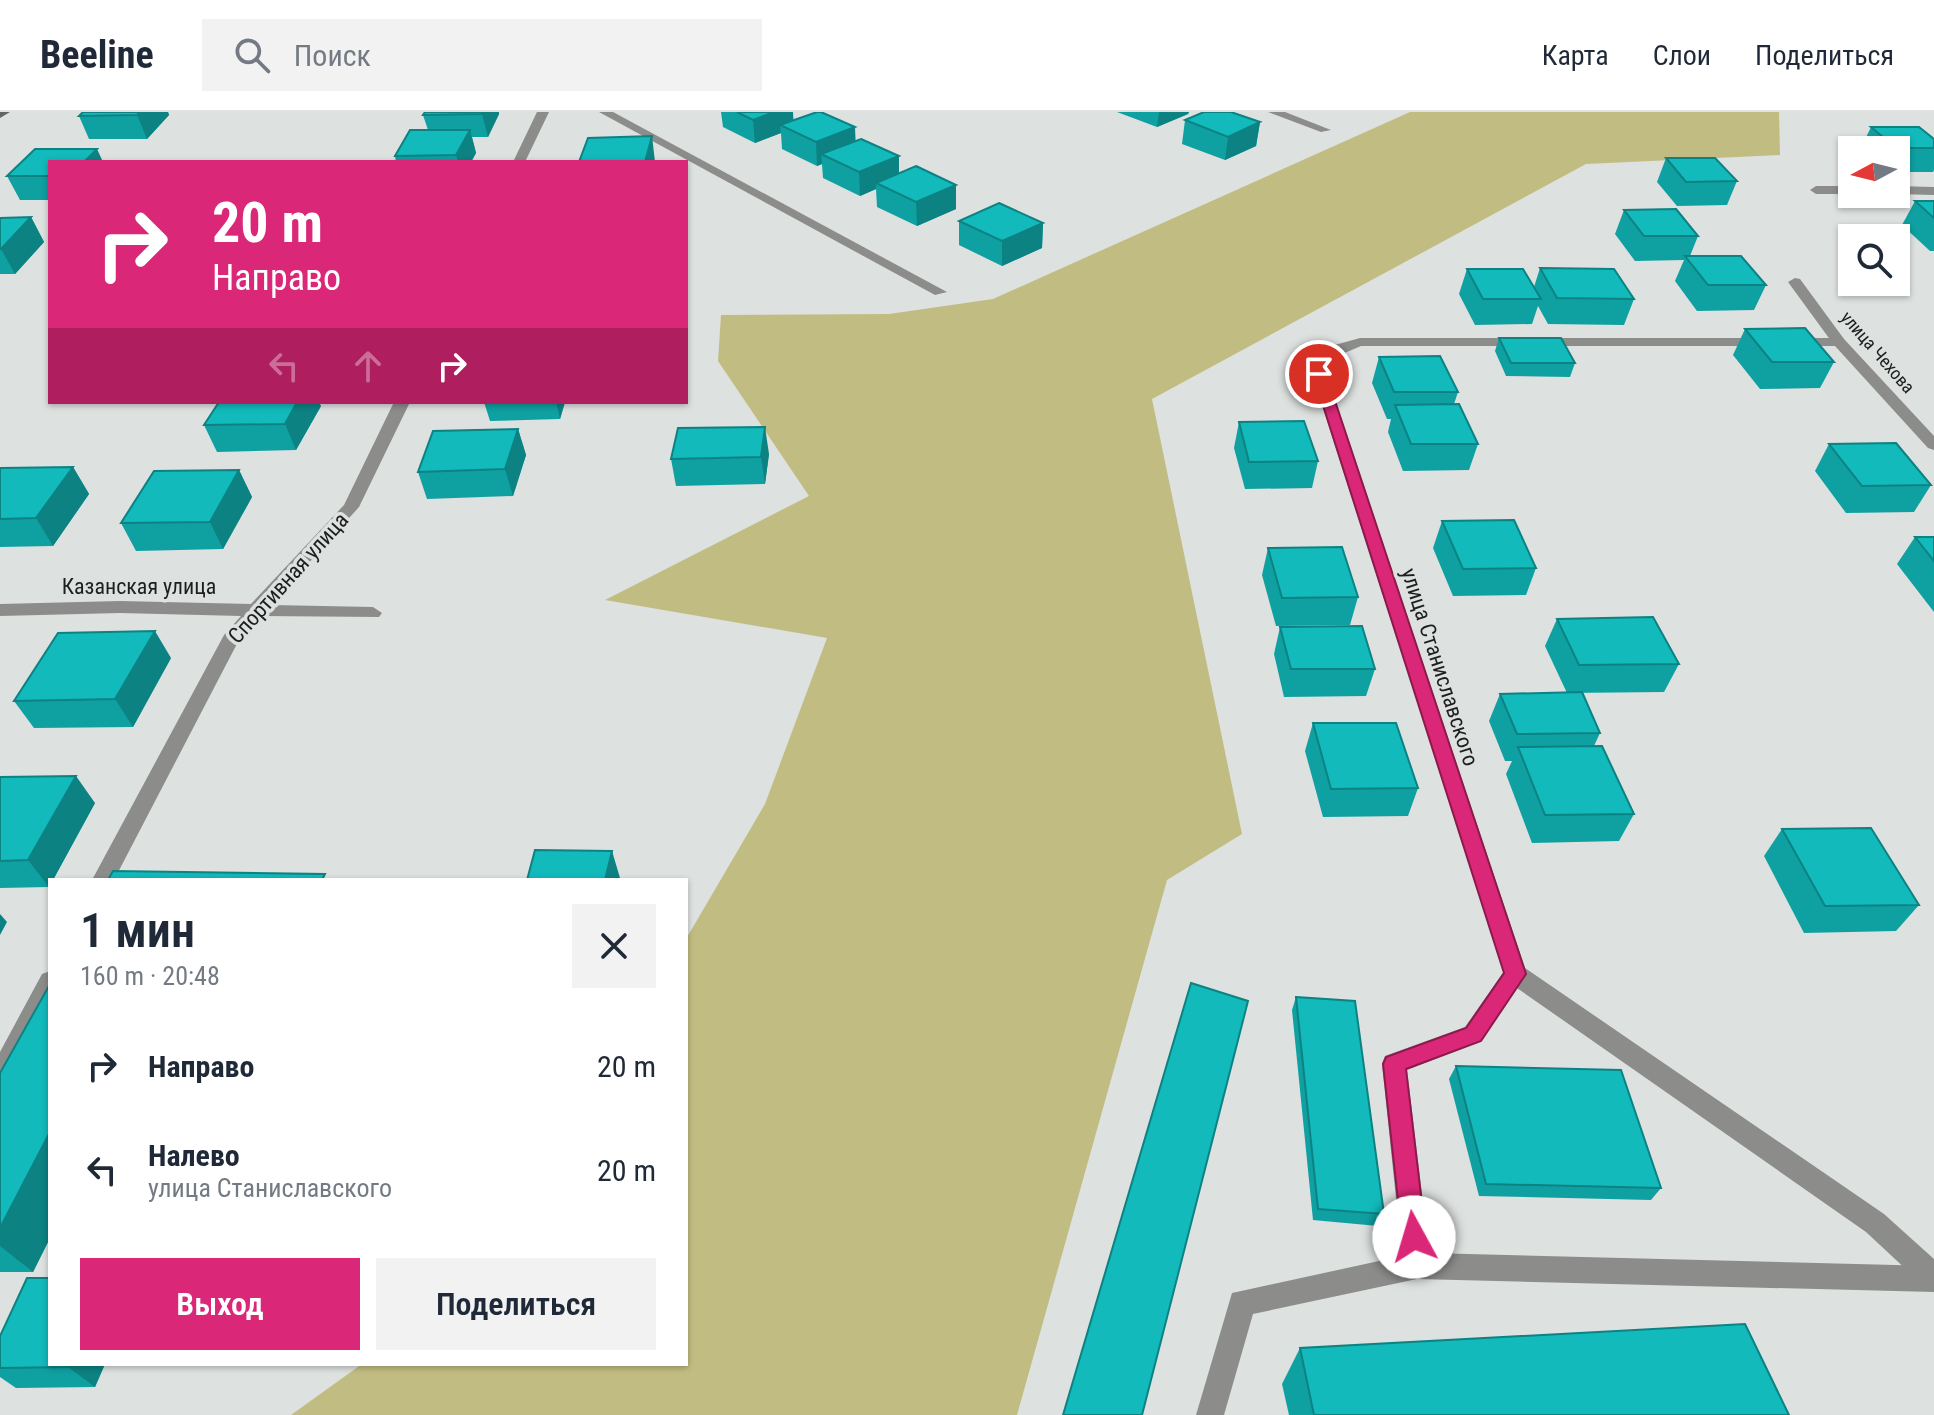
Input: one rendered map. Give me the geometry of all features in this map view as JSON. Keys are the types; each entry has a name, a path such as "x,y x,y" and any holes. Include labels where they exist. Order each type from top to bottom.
{"street":[{"path":"520,160 543,112"},
{"path":"605,112 940,292"},
{"path":"1274,112 1325,130"},
{"path":"1816,190 1838,190"},
{"path":"1910,190 1934,191"},
{"name":"улица Чехова","path":"1795,282 1839,342 1934,445"},
{"name":"улица Станиславского","path":"1515,974 1319,374 1321,358 1336,349 1360,342 1839,342"},
{"name":"Спортивная улица","path":"104,878 233,635 351,507 401,404"},
{"name":"Казанская улица","path":"0,610 120,607 373,613"},
{"path":"1417,1266 1394,1064 1473,1034 1515,974 1875,1223 1934,1278"},
{"path":"0,1076 48,985"},
{"path":"1210,1415 1242,1303 1417,1266 1934,1278"}],"shaded area":[{"path":"1410,112 1779,112 1780,155 1586,164 1152,399 1242,834 1167,880 1017,1415 291,1415 359,1366 688,1366 688,936 765,804 827,638 605,600 809,496 718,361 721,315 889,314 993,299"}],"building":[{"path":"83,112 140,112 137,115 79,116"},
{"path":"425,112 483,112 423,115"},
{"path":"737,112 774,112 753,120"},
{"path":"817,112 855,127 816,142 780,125"},
{"path":"1204,112 1231,112 1260,122 1228,137 1185,120"},
{"path":"1871,127 1919,127 1934,139 1934,148 1910,148 1910,136 1882,136"},
{"path":"410,130 470,130 456,155 395,156"},
{"path":"652,136 646,160 580,160 588,138"},
{"path":"861,139 899,156 859,172 821,154"},
{"path":"35,149 97,149 86,160 48,160 48,176 7,176"},
{"path":"1666,158 1715,158 1737,181 1686,182"},
{"path":"916,166 956,185 916,202 876,183"},
{"path":"1915,201 1934,201 1934,218"},
{"path":"999,203 1043,223 1002,241 959,221"},
{"path":"1676,209 1698,236 1644,236 1624,210"},
{"path":"31,217 1,249 0,249 0,218"},
{"path":"1685,256 1741,256 1766,285 1708,285"},
{"path":"1540,268 1614,269 1634,299 1557,298"},
{"path":"1467,269 1523,269 1541,299 1483,299"},
{"path":"1805,328 1834,362 1772,362 1745,329"},
{"path":"1499,338 1561,338 1575,363 1511,363"},
{"path":"1440,356 1458,392 1394,392 1379,357"},
{"path":"218,404 296,404 285,424 204,425"},
{"path":"1459,404 1478,444 1411,444 1395,405"},
{"path":"1304,421 1318,461 1249,462 1239,422"},
{"path":"765,427 761,457 671,459 678,428"},
{"path":"518,429 505,469 418,472 433,431"},
{"path":"1896,443 1931,485 1862,486 1829,444"},
{"path":"73,467 36,518 0,519 0,468"},
{"path":"239,470 210,522 121,523 154,471"},
{"path":"1514,520 1536,568 1463,569 1442,521"},
{"path":"1915,537 1934,537 1934,561"},
{"path":"1342,547 1358,597 1282,598 1268,548"},
{"path":"1653,617 1679,664 1579,665 1557,619"},
{"path":"1362,626 1375,669 1291,669 1280,627"},
{"path":"155,631 115,699 14,701 58,633"},
{"path":"1582,692 1600,733 1517,734 1500,694"},
{"path":"1313,723 1396,723 1418,788 1331,789"},
{"path":"1602,746 1634,814 1545,815 1518,747"},
{"path":"76,776 28,860 0,861 0,777"},
{"path":"1871,828 1919,905 1825,906 1782,829"},
{"path":"535,850 612,851 605,878 528,878"},
{"path":"113,871 325,874 323,878 109,878"},
{"path":"1191,983 1248,1001 1142,1415 1063,1415"},
{"path":"48,988 48,1136 0,1228 0,1073"},
{"path":"1296,997 1355,1001 1384,1214 1318,1209"},
{"path":"1456,1066 1621,1070 1661,1188 1486,1184"},
{"path":"27,1278 48,1278 48,1366 68,1367 0,1368 0,1336"},
{"path":"1745,1324 1789,1415 1314,1415 1300,1348"}],"route":[{"path":"1319,374 1515,974 1473,1034 1394,1064 1414,1237"}]}
